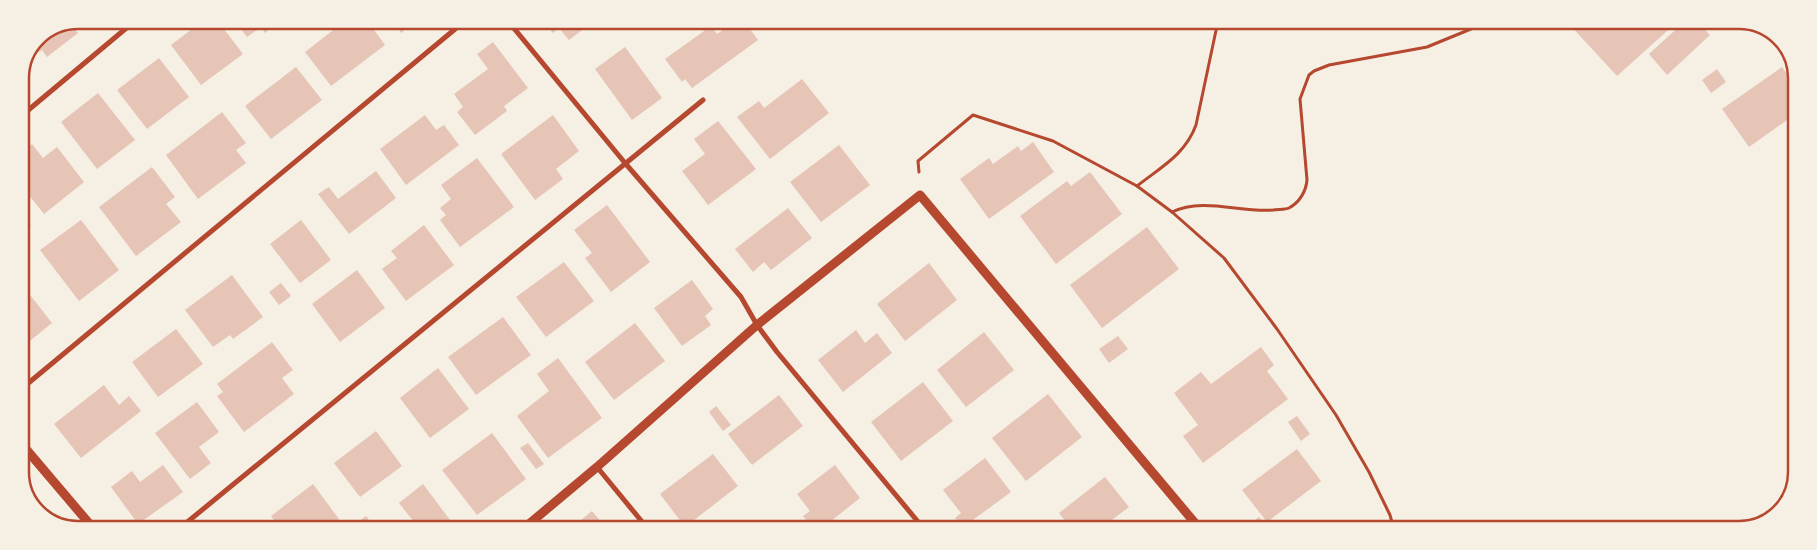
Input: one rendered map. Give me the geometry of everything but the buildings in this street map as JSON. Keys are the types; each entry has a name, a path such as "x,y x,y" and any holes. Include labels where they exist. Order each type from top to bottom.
{"street":[{"path":"29,109 125,29"},
{"path":"29,383 455,29"},
{"path":"515,29 625,163 741,296 757,326 917,521"},
{"path":"189,521 703,100"},
{"path":"531,521 597,467 757,326 920,195 1193,521"},
{"path":"29,453 87,521"},
{"path":"597,467 641,521"}],"path":[{"path":"1136,186 1181,152 1191,138 1196,125 1216,29"},
{"path":"1172,212 1194,206 1265,210 1288,208 1298,201 1306,190 1307,180 1300,99 1306,82 1314,70 1330,65 1427,47 1471,29"},
{"path":"920,195 918,161 974,115 1053,141 1136,186 1172,212 1224,258 1277,329 1336,415 1377,489 1392,521"}]}
